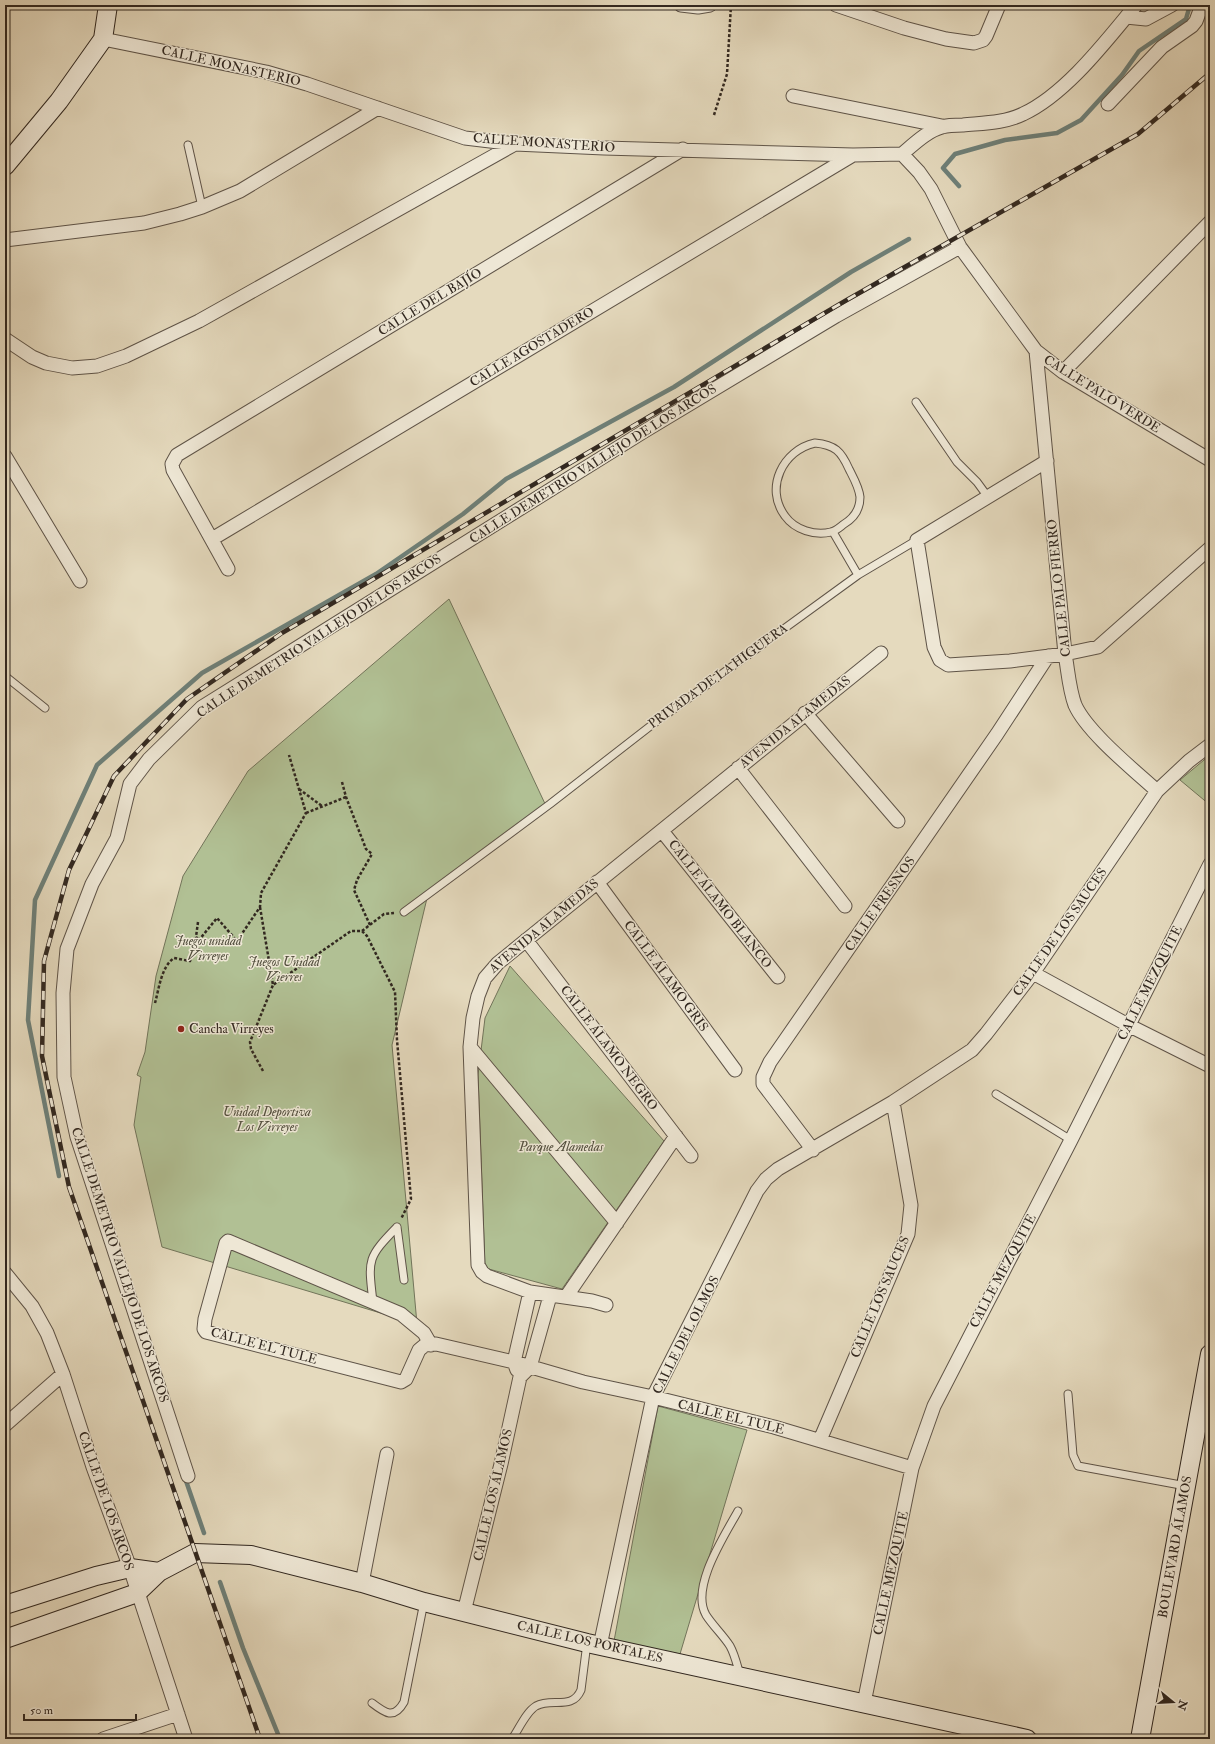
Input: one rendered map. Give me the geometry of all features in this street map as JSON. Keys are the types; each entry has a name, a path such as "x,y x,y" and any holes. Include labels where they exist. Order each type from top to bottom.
{"street":[{"path":"5,166 59,101 103,38 108,5"},
{"path":"681,5 698,7 710,5"},
{"path":"836,5 891,24 966,43 974,43 983,40 999,5"},
{"path":"793,96 942,126 1005,120 1022,114 1045,101 1067,82 1104,44 1136,5"},
{"path":"1126,17 1146,20 1172,5"},
{"path":"1108,104 1162,47 1192,26 1196,21 1202,5"},
{"name":"CALLE MONASTERIO","path":"103,38 266,72 308,84 460,136 515,144 853,154 902,154"},
{"path":"5,240 144,223 202,207 240,191 378,108"},
{"path":"902,154 920,139 942,126"},
{"path":"5,339 32,357 46,363 72,368 97,366 126,356 199,321 515,144"},
{"name":"CALLE DEL BAJÍO","path":"212,539 173,470 172,464 177,455 683,149"},
{"name":"CALLE AGOSTADERO","path":"212,539 853,154"},
{"name":"CALLE PALO VERDE","path":"902,154 919,172 931,189 960,247 1036,351 1063,372 1210,460"},
{"path":"1063,372 1210,222"},
{"name":"CALLE DEMETRIO VALLEJO DE LOS ARCOS","path":"188,1476 76,1137 64,1077 63,993 67,949 92,884 117,838 130,784 149,759 202,707 643,432 836,316 960,247"},
{"name":"CALLE PALO FIERRO","path":"1036,351 1064,654 1073,697 1076,707 1094,732 1157,791"},
{"path":"5,456 80,581"},
{"name":"PRIVADA DE LA HIGUERA","path":"917,540 1047,461"},
{"path":"212,539 228,569"},
{"path":"917,540 934,647 940,660 948,665 1010,661 1064,654 1098,647 1210,548"},
{"name":"AVENIDA ALAMEDAS","path":"606,1305 530,1292 487,1276 482,1272 478,1265 470,1046 473,1018 478,996 485,978 498,963 881,652"},
{"name":"CALLE FRESNOS","path":"812,1150 763,1084 762,1077 997,734 1048,656"},
{"path":"805,713 898,821"},
{"name":"CALLE DE LOS SAUCES","path":"893,1102 972,1050 1033,973 1157,791 1189,761 1210,745"},
{"path":"738,768 845,906"},
{"name":"CALLE ÁLAMO BLANCO","path":"662,831 778,977"},
{"name":"CALLE MEZQUITE","path":"864,1704 912,1468 934,1406 1071,1140 1210,864"},
{"name":"CALLE ÁLAMO GRIS","path":"597,882 735,1070"},
{"name":"CALLE ÁLAMO NEGRO","path":"526,940 691,1156"},
{"path":"1033,973 1128,1025 1210,1066"},
{"path":"470,1046 617,1223"},
{"name":"CALLE DEL OLMOS","path":"593,1644 653,1397 757,1190 766,1179 778,1170 893,1102"},
{"name":"CALLE LOS SAUCES","path":"820,1440 908,1234 911,1205 893,1102"},
{"path":"566,1297 676,1136"},
{"name":"CALLE EL TULE","path":"431,1345 424,1333 401,1314 228,1241 226,1244 204,1330 208,1333 401,1382 406,1379 419,1350 426,1345 431,1345 436,1344 514,1362 583,1382 653,1397 820,1440 912,1468"},
{"name":"CALLE DE LOS ARCOS","path":"5,1273 32,1306 47,1333 63,1374 93,1467 130,1568 186,1739"},
{"path":"530,1292 514,1362 520,1377 530,1367 550,1296"},
{"name":"BOULEVARD ÁLAMOS","path":"1140,1739 1210,1354"},
{"path":"5,1425 63,1374"},
{"name":"CALLE LOS ÁLAMOS","path":"464,1612 501,1464 520,1377"},
{"path":"362,1583 387,1454"},
{"name":"CALLE LOS PORTALES","path":"5,1639 44,1627 137,1593 159,1572 195,1553 237,1554 270,1558 362,1583 424,1602 593,1644 1027,1739"},
{"path":"5,1605 96,1576 130,1568 159,1572"},
{"path":"103,1739 178,1714"}],"lane":[{"path":"188,145 202,207"},
{"path":"916,402 957,462 977,482 988,497"},
{"path":"815,443 826,444 842,454 858,489 860,498 855,515 851,520 833,532 820,534 806,531 796,526 780,511 777,500 778,474 782,465 787,459 806,445 815,443"},
{"path":"833,532 858,575"},
{"name":"PRIVADA DE LA HIGUERA","path":"404,912 550,804 652,724 858,575 917,540"},
{"path":"5,676 45,708"},
{"path":"996,1094 1071,1140"},
{"path":"397,1227 404,1280"},
{"path":"373,1302 369,1269 372,1255 397,1227"},
{"path":"1068,1394 1073,1455 1078,1466 1186,1486"},
{"path":"738,1510 707,1572 702,1600 705,1613 730,1646 736,1658 740,1676"},
{"path":"372,1703 384,1713 394,1714 400,1710 404,1702 424,1602"},
{"path":"512,1739 536,1706 575,1700 581,1690 593,1644"}],"path":[{"path":"714,115 727,74 731,5"},
{"path":"289,755 306,812"},
{"path":"342,782 346,797 366,849 372,854 357,880 354,890 370,925"},
{"path":"299,788 323,806"},
{"path":"263,1072 251,1049 250,1042 273,985 260,907 261,893 306,812 346,797"},
{"path":"199,940 217,918 237,941 260,907"},
{"path":"362,932 384,914 404,912"},
{"path":"155,1003 165,969 169,962 174,958 190,961 191,958 199,951 199,940 196,937 198,922"},
{"path":"273,985 351,931 362,932 367,936 372,944 396,992 397,1040 411,1199 397,1227"}],"green space":[{"name":"Unidad Deportiva Los Virreyes","path":"449,599 547,808 428,894 392,1045 417,1324 162,1247 134,1125 141,1077 137,1075 145,1052 156,976 183,876 248,771"},
{"path":"1210,755 1210,805 1180,780"},
{"name":"Parque Alamedas","path":"510,966 664,1141 562,1289 485,1268 478,1075 485,1018"},
{"path":"658,1406 747,1430 680,1654 614,1641"}],"waterway":[{"path":"959,186 943,168 955,154 1005,140 1057,133 1081,120 1122,75 1139,51 1186,19 1190,5"},
{"path":"59,1176 28,1020 35,900 97,765 202,673 376,574 463,514 506,479 674,387 851,272 909,239"},
{"path":"185,1478 204,1533"},
{"path":"220,1582 243,1648 280,1739"}],"railway":[{"path":"260,1739 69,1187 42,1056 44,961 69,870 114,776 187,699 282,633 845,301 1138,134 1210,73"}],"place":[{"name":"Cancha Virreyes","path":"181,1029"}],"park label":[{"name":"Juegos unidad Virreyes","path":"208,948"},
{"name":"Juegos Unidad Vierres","path":"284,970"}]}
